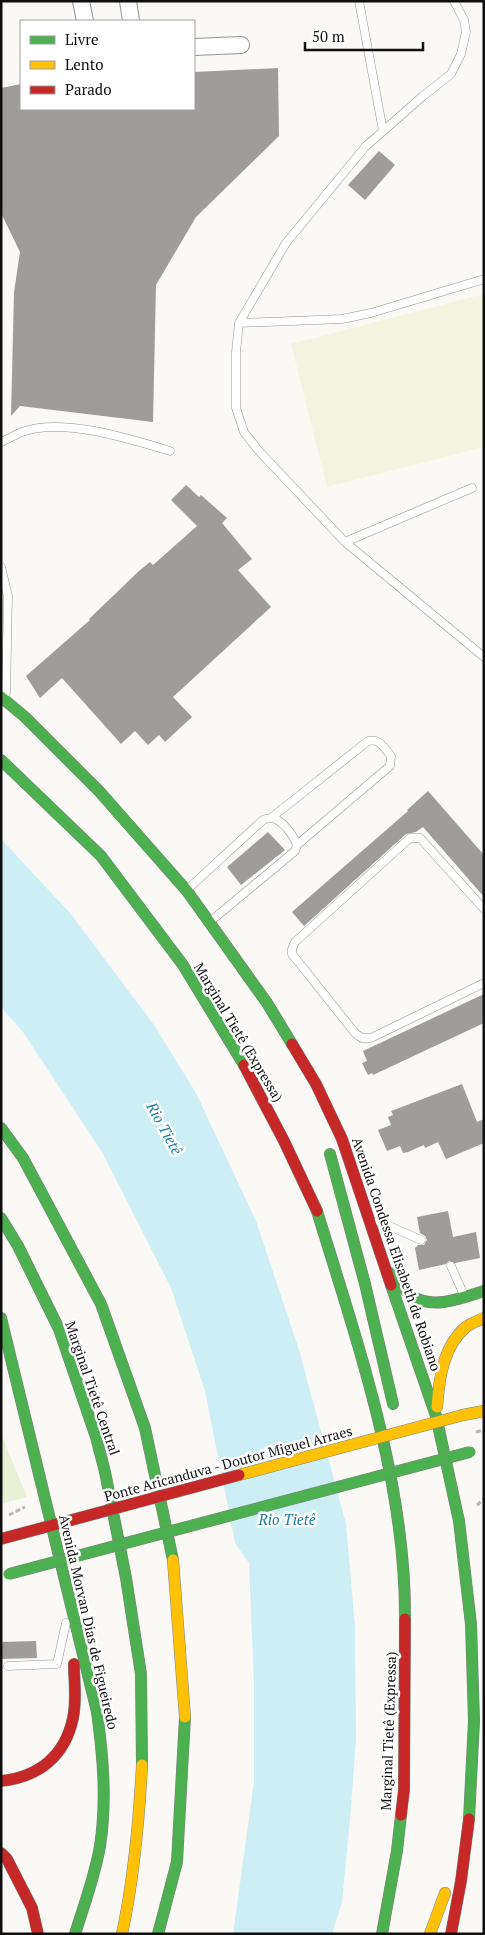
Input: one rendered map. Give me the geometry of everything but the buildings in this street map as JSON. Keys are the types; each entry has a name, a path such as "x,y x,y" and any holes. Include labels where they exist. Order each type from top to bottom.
{"highway":[{"name":"Avenida Condessa Elisabeth de Robiano","path":"4,698 99,791 186,890 210,921 267,1003 316,1084 342,1139 436,1416 456,1501 471,1624 474,1721 469,1823 451,1934"},
{"name":"Marginal Tietê (Expressa)","path":"1,760 101,856 183,965 240,1057 284,1141 317,1211 374,1400 399,1528 405,1594 404,1790 397,1851 382,1934"},
{"path":"316,1084 322,1123"},
{"path":"1,1128 23,1158 101,1304 144,1428 174,1566 186,1727 176,1862 158,1934"},
{"path":"326,1141 365,1284 393,1406 393,1440 387,1464"},
{"name":"Marginal Tietê Central","path":"1,1218 18,1246 59,1329 96,1436 105,1472 126,1578 141,1674 143,1753 139,1821"},
{"path":"387,1270 412,1296 427,1302 465,1297 484,1291"},
{"name":"Avenida Morvan Dias de Figueiredo","path":"1,1318 97,1712 102,1752 103,1813 96,1863 75,1934"},
{"path":"436,1416 438,1384 444,1361 453,1343 467,1327 484,1318"},
{"name":"Ponte Aricanduva - Doutor Miguel Arraes","path":"1,1539 484,1411"},
{"path":"18,1436 29,1471 40,1481"},
{"path":"5,1575 470,1452 484,1450"},
{"path":"1,1781 14,1780 34,1774 49,1764 62,1748 73,1717 73,1615"},
{"path":"111,1934 118,1914 139,1821"},
{"path":"122,1934 130,1897 139,1821"},
{"path":"430,1934 438,1916 457,1853 469,1823"},
{"path":"1,1853 7,1859 32,1908 38,1934"}],"street":[{"path":"81,1 85,20"},
{"path":"128,1 131,20"},
{"path":"195,47 241,46"}],"lane":[{"path":"359,1 383,132"},
{"path":"454,1 464,20 466,32 462,54 451,74 365,147 286,243 239,323 236,352 236,408 244,432 258,450 345,542 484,657"},
{"path":"239,323 342,319 371,313 484,279"},
{"path":"1,442 23,431 51,427 83,429 170,451"},
{"path":"345,542 472,488"},
{"path":"1,567 8,596 8,638 4,698"},
{"path":"1,628 8,638"},
{"path":"186,890 263,820 270,818 368,741 374,740 379,742 391,756 390,766 298,845 295,851 210,921"},
{"path":"270,818 278,820 298,845"},
{"path":"484,909 420,838 414,837 410,838 295,942 292,949 292,954 355,1032 362,1038 371,1038 484,983"},
{"path":"369,1217 422,1240"},
{"path":"451,1266 465,1297"},
{"path":"61,1672 57,1664 71,1602"},
{"path":"8,1666 57,1664"},
{"path":"66,1681 74,1699"}],"green space":[{"path":"484,294 484,447 327,487 291,344"},
{"path":"1,1434 27,1497 1,1504"}],"water":[{"name":"Rio Tietê","path":"1,839 70,913 154,1025 196,1093 256,1221 299,1350 346,1524 355,1627 356,1740 342,1902 332,1934 233,1934 254,1782 254,1684 249,1563 235,1543 205,1391 171,1288 102,1152 23,1032 1,1007"}],"traffic: fast":[{"path":"1,697 25,717 99,791 187,891 267,1003 292,1044"},
{"path":"1,760 101,856 183,965 244,1065"},
{"path":"1,1128 23,1158 101,1304 145,1428 173,1560"},
{"path":"330,1154 365,1284 393,1404"},
{"path":"317,1211 363,1361 388,1464 397,1515 403,1567 405,1619"},
{"path":"1,1218 18,1246 59,1329 96,1437 105,1472 126,1578 141,1674 142,1765"},
{"path":"390,1273 412,1296 429,1302 448,1301 484,1291"},
{"path":"391,1285 436,1416 459,1521 471,1624 474,1721 469,1819"},
{"path":"1,1318 97,1712 103,1779 102,1829 95,1868 75,1934"},
{"path":"9,1574 470,1452"},
{"path":"158,1934 177,1862 185,1717"},
{"path":"382,1934 397,1851 401,1815"}],"traffic: slow":[{"path":"437,1407 441,1374 447,1353 458,1335 466,1327 484,1318"},
{"path":"463,1415 484,1411"},
{"path":"239,1475 463,1415"},
{"path":"173,1560 185,1717"},
{"path":"122,1934 135,1850 142,1765"},
{"path":"430,1934 445,1893"}],"traffic: jam":[{"path":"292,1044 316,1084 342,1139 391,1285"},
{"path":"244,1065 284,1141 317,1211"},
{"path":"1,1539 239,1475"},
{"path":"401,1815 404,1790 405,1619"},
{"path":"1,1781 15,1779 38,1769 57,1754 64,1743 74,1711 74,1664"},
{"path":"451,1934 461,1881 469,1819"},
{"path":"1,1853 7,1859 32,1908 38,1934"}]}
